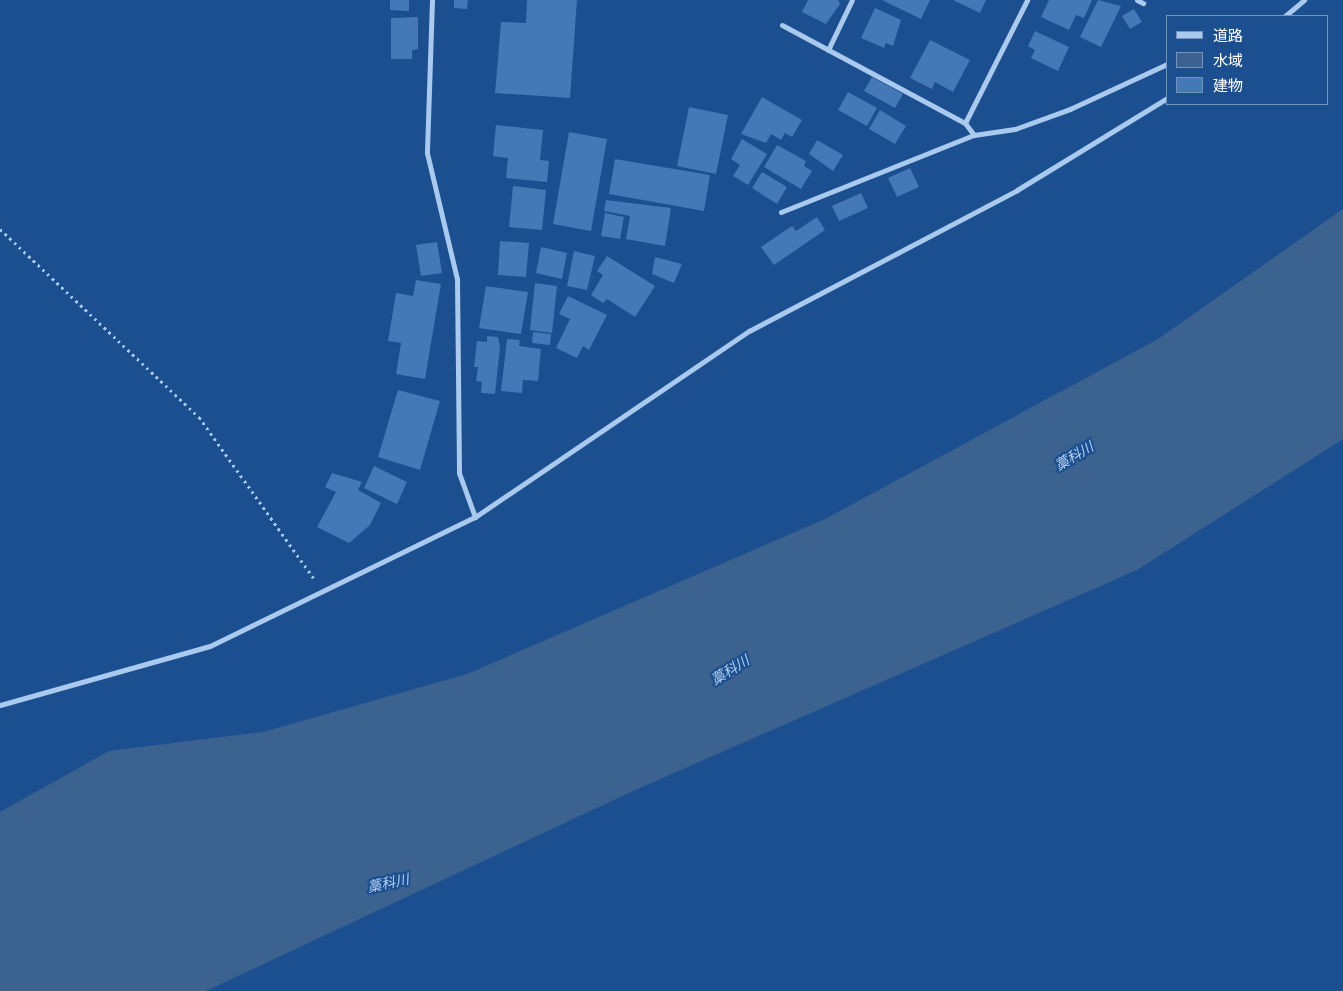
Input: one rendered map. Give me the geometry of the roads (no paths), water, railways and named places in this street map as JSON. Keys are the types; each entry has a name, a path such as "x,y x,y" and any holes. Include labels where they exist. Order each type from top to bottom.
{"street":[{"path":"432,0 428,152 458,280 459,473 475,517"},
{"path":"828,50 852,0"},
{"path":"965,123 1027,0"},
{"path":"1137,0 1143,3"},
{"path":"1286,15 1304,0"},
{"path":"782,25 965,123 974,135"},
{"path":"781,212 974,135 1015,129 1070,109 1166,64"},
{"path":"0,705 210,646 324,593 475,517 652,392 750,331 1017,190 1166,99"}],"water":[{"name":"藁科川","path":"1343,209 1343,439 1137,570 633,791 206,991 0,991 0,812 109,751 263,732 467,674 825,519 1158,339"}]}
